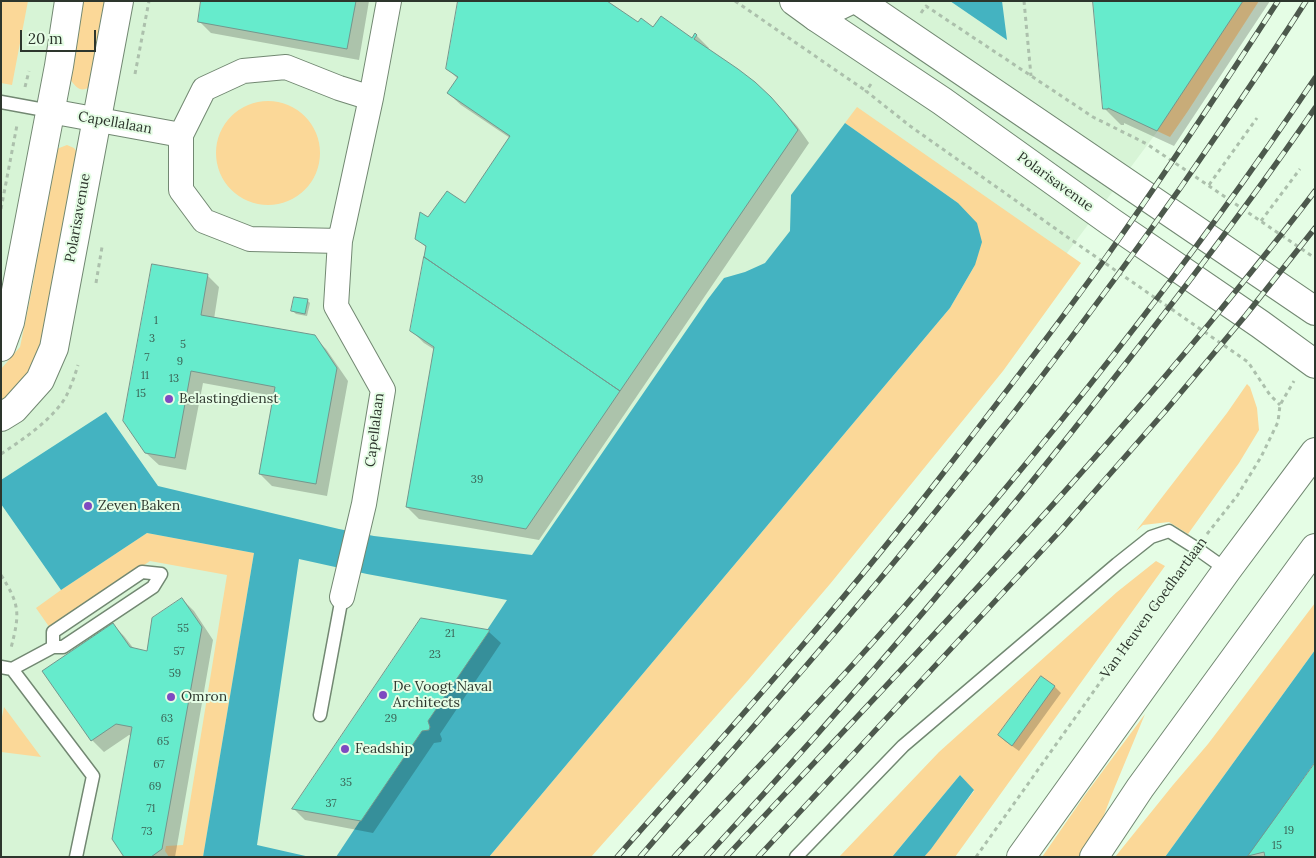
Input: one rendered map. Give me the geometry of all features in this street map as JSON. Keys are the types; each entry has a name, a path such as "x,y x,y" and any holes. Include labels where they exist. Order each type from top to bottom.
{"main road":[{"path":"1,347 10,322 59,66 68,1"},
{"name":"Polarisavenue","path":"1,417 14,409 40,380 54,348 119,1"},
{"name":"Polarisavenue","path":"794,1 817,9 1111,222 1312,362"},
{"path":"817,9 849,1"},
{"path":"859,1 1315,312"},
{"path":"1021,857 1227,570 1315,452"},
{"path":"1094,857 1140,788 1315,548"}],"street":[{"name":"Capellalaan","path":"342,597 364,504 383,390 336,306 340,242 371,98 389,1"},
{"path":"340,242 250,239 204,221 181,190 181,135 204,88 243,71 286,67 339,88 371,98"},
{"name":"Capellalaan","path":"50,111 181,135"}],"lane":[{"path":"1,102 50,111"},
{"path":"796,857 903,746 1117,564 1152,537 1169,531 1227,570"},
{"path":"53,647 53,632 142,572 161,574 153,587 62,647 53,647 6,668 93,776 76,857"},
{"path":"320,715 342,597"}],"path":[{"path":"735,1 866,91"},
{"path":"1024,1 1031,76 1093,117 1147,144 1315,258"},
{"path":"1209,185 1257,118"},
{"path":"1261,222 1300,169"},
{"name":"Van Heuven Goedhartlaan","path":"976,857 1196,548 1237,496 1261,457 1278,422 1280,405 1293,383 1312,362"},
{"path":"1,575 14,596 17,613 17,626 6,668"}],"shaded area":[{"path":"1,1 1248,1 1229,35 1058,265 925,223 393,857 1,857"},
{"path":"1,1 28,1 12,85 1,83"},
{"path":"81,1 107,1 95,83 87,89 78,88 69,78"},
{"path":"1243,1 1259,1 1170,137 1157,131"},
{"path":"268,101 288,105 305,116 316,133 320,153 316,173 305,190 288,201 268,205 248,201 231,190 220,173 216,153 220,133 231,116 248,105"},
{"path":"857,107 1081,263 1003,371 830,584 749,679 591,857 489,857 950,308 975,265 958,203 845,123"},
{"path":"67,145 74,148 79,155 38,362 8,397 1,402 1,369 20,347 32,289 54,150"},
{"path":"1247,384 1250,387 1257,408 1259,430 1239,463 1188,534 1169,522 1143,525 1136,531 1227,413"},
{"path":"147,533 254,553 203,857 169,857 165,851 166,846 183,845 227,575 150,561 50,628 36,608"},
{"path":"1156,561 1165,566 955,857 924,857 974,791 960,775 892,857 839,857 939,752 1117,592"},
{"path":"1315,603 1315,650 1165,857 1115,857 1208,744"},
{"path":"4,707 41,757 1,752 1,722"},
{"path":"1145,714 1099,828 1080,857 1042,857 1085,795"}],"water":[{"path":"950,1 1002,1 1007,40"},
{"path":"845,123 958,203 977,223 982,242 975,265 950,308 489,857 336,857 507,600 367,574 299,559 257,845 310,857 203,857 254,553 147,533 61,590 1,504 1,480 106,412 158,486 374,536 532,555 724,278 745,272 765,263 790,231 791,195"},
{"path":"1315,650 1315,762 1249,857 1165,857"},
{"path":"960,775 974,790 931,849 924,857 892,857"}],"building":[{"path":"201,1 356,1 347,49 198,22"},
{"path":"458,1 607,1 638,22 641,18 653,27 661,16 692,38 695,33 697,35 694,39 755,82 771,97 798,130 620,391 424,257 426,246 415,239 420,212 428,217 447,191 465,203 510,136 447,93 458,77 446,69"},
{"path":"1093,1 1243,1 1157,131 1108,108 1103,109"},
{"path":"424,257 620,391 526,529 406,507 434,347 410,331"},
{"path":"152,264 208,274 201,315 315,335 337,368 316,484 259,474 275,387 191,371 175,458 145,453 123,421"},
{"path":"294,297 308,299 305,314 291,311"},
{"path":"182,598 202,627 162,849 151,857 124,857 112,839 132,727 116,724 91,741 42,671 113,623 130,647 147,651 152,618"},
{"path":"421,618 490,630 428,721 429,730 422,731 361,821 292,809"},
{"path":"1041,676 1055,686 1012,746 998,735"},
{"path":"1315,763 1315,857 1265,857 1264,852 1248,856"}],"railway":[{"path":"617,857 823,622 962,449 1102,263 1278,1"},
{"path":"640,857 868,593 1009,419 1181,187 1306,1"},
{"path":"674,857 874,641 1048,437 1213,224 1315,78"},
{"path":"706,857 864,681 1017,500 1192,277 1315,108"},
{"path":"726,857 1033,527 1209,324 1315,191"},
{"path":"758,857 1060,531 1167,409 1246,315 1315,228"}],"place":[{"name":"Belastingdienst","path":"169,399"},
{"name":"Zeven Baken","path":"88,506"},
{"name":"De Voogt Naval Architects","path":"383,695"},
{"name":"Omron","path":"171,697"},
{"name":"Feadship","path":"345,749"}]}
